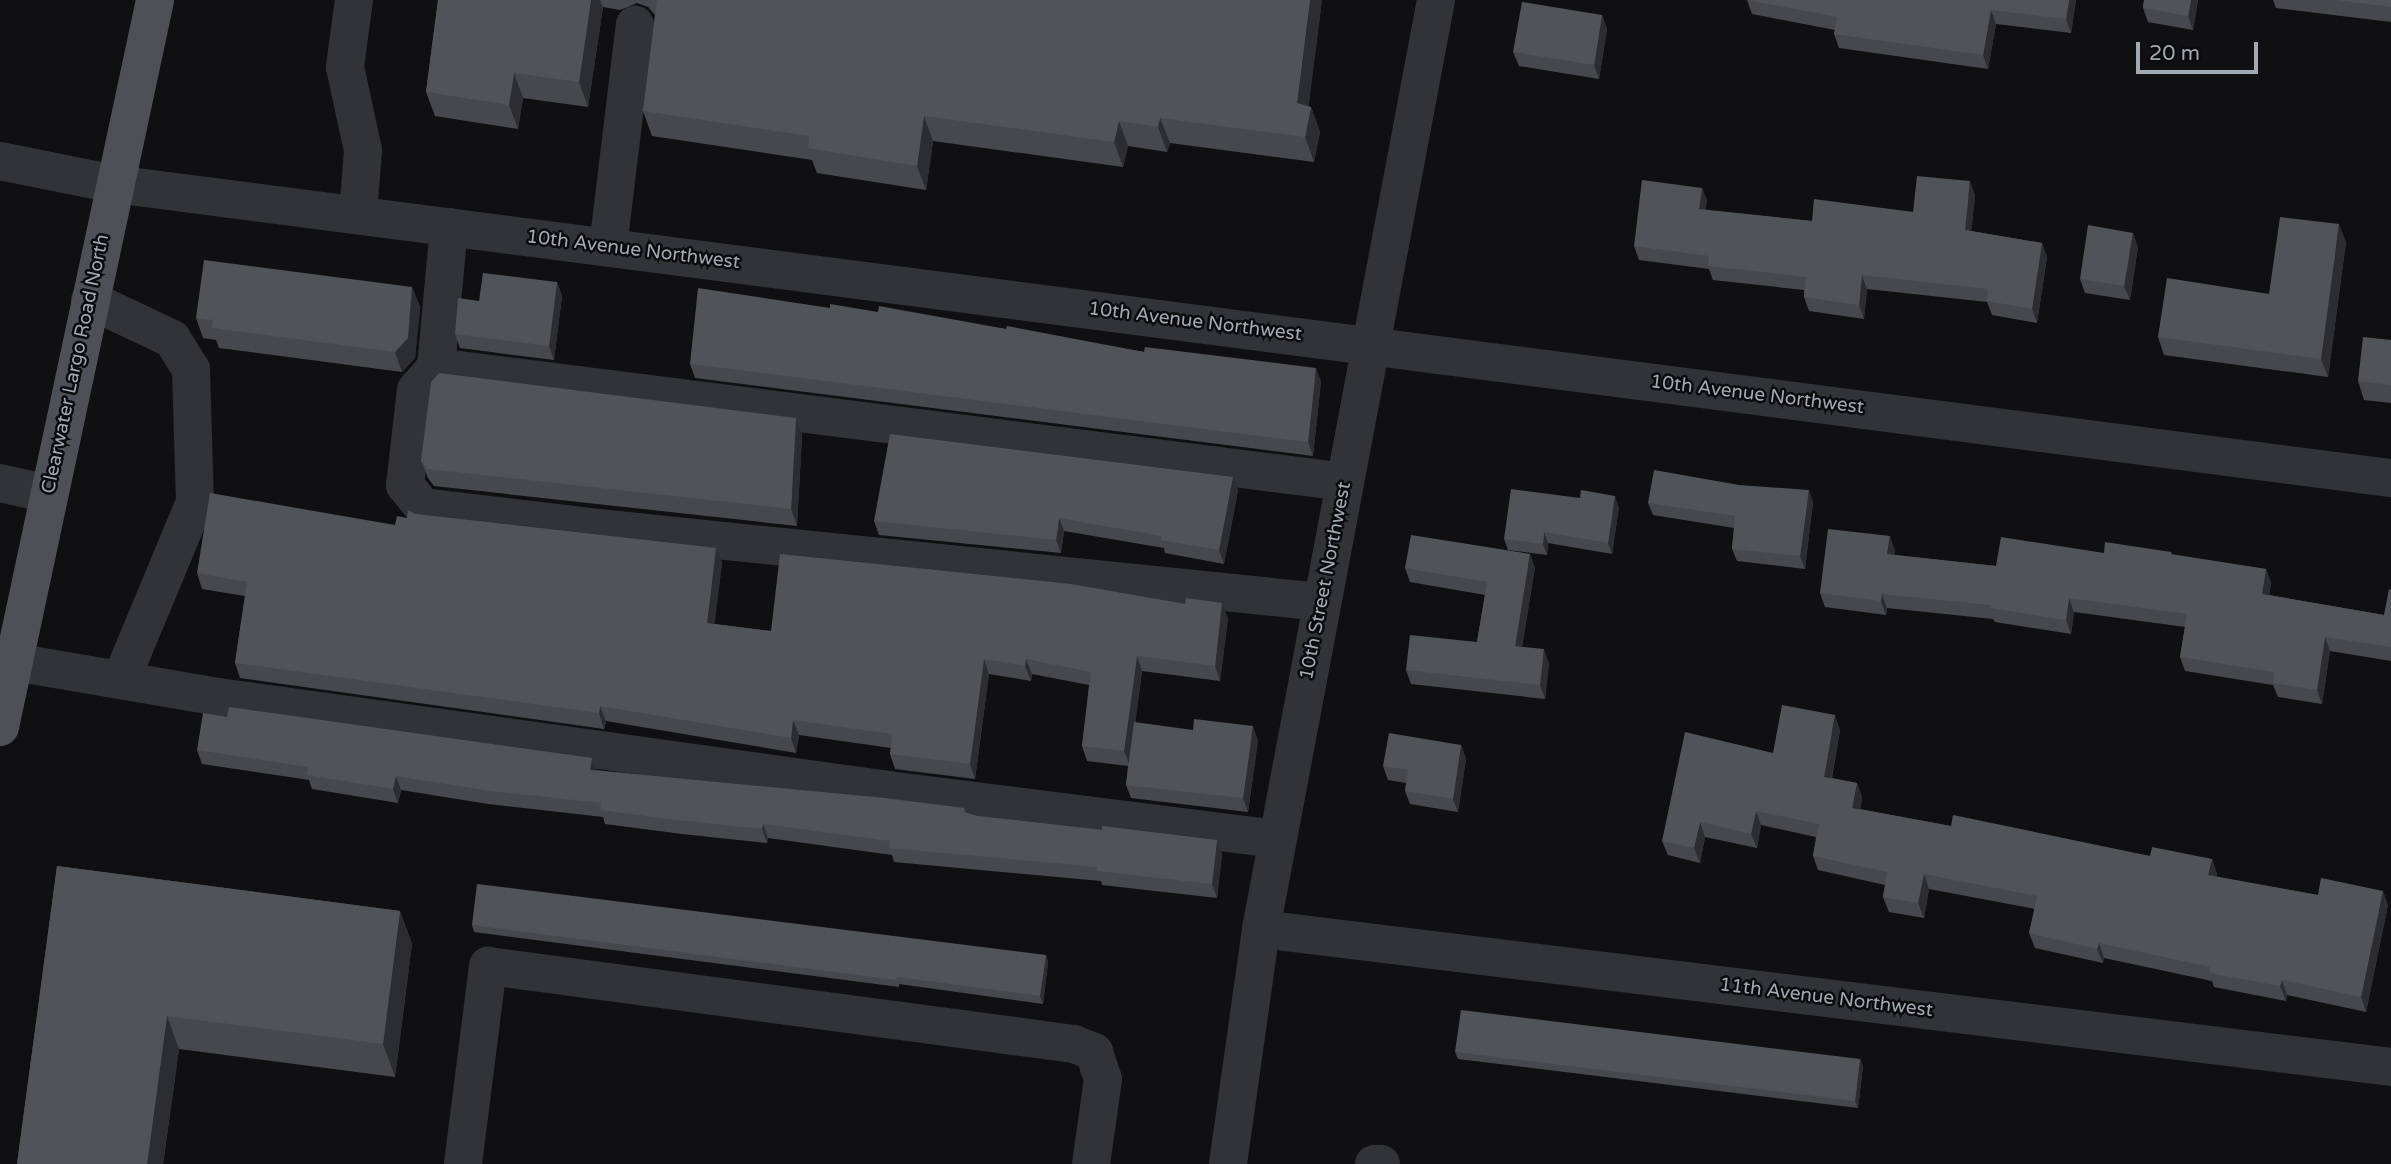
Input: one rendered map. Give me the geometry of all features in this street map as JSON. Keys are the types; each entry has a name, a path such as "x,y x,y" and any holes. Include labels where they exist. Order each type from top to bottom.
{"main road":[{"name":"Clearwater Largo Road North","path":"0,727 155,0"}],"street":[{"path":"354,0 345,67 363,150 358,215"},
{"name":"10th Street Northwest","path":"1228,1164 1261,929 1436,0"},
{"path":"608,247 635,26"},
{"name":"10th Avenue Northwest","path":"0,161 114,184 1371,344 2391,478"},
{"path":"449,227 436,367 416,390 405,485 423,507 598,528 1322,602"},
{"path":"90,300 172,339 191,369 195,502 121,680"},
{"path":"436,367 1345,482"},
{"path":"0,483 49,494"},
{"path":"13,663 218,697 888,790 1278,839"},
{"name":"11th Avenue Northwest","path":"1261,929 2391,1067"},
{"path":"463,1164 488,966 1074,1044 1094,1052 1102,1079 1091,1164"},
{"path":"1374,1164 1381,1164"}],"building":[{"path":"438,0 591,0 579,82 514,73 509,105 426,92"},
{"path":"657,0 1310,0 1297,103 1311,107 1305,137 1160,118 1158,127 1119,121 1114,142 924,116 917,166 808,148 809,136 643,111"},
{"path":"1747,0 2069,0 2066,19 1991,10 1983,55 1834,34 1837,17"},
{"path":"2144,0 2191,0 2188,16 2143,8"},
{"path":"2336,0 2391,0 2391,7"},
{"path":"1522,2 1602,15 1594,65 1513,52"},
{"path":"1917,176 1970,181 1965,230 2042,243 2032,309 1987,301 1988,289 1862,275 1859,305 1804,297 1806,277 1708,266 1709,256 1634,246 1642,180 1702,188 1699,209 1812,221 1814,199 1913,212"},
{"path":"2280,217 2339,224 2321,359 2158,337 2167,278 2269,294"},
{"path":"2088,225 2133,233 2124,286 2080,279"},
{"path":"204,260 412,287 408,338 395,352 212,328 213,320 196,318"},
{"path":"483,273 557,282 549,346 455,334 458,298 479,301"},
{"path":"698,288 830,308 830,304 878,312 879,306 1006,329 1007,326 1144,352 1145,347 1316,368 1308,442 690,364"},
{"path":"2363,337 2391,340 2391,385 2358,381"},
{"path":"439,373 796,418 791,509 428,469 421,461 431,382"},
{"path":"890,434 1233,477 1219,550 1161,540 1161,536 1059,518 1056,540 874,521"},
{"path":"1654,470 1739,485 1809,490 1800,556 1732,549 1735,516 1648,503"},
{"path":"1511,489 1580,498 1581,490 1615,496 1608,543 1544,532 1543,544 1504,539"},
{"path":"210,493 395,525 397,516 407,518 408,510 415,514 716,548 707,623 771,631 780,554 1071,584 1185,604 1186,598 1222,603 1215,666 1137,656 1124,751 1082,746 1091,672 1026,659 1025,666 984,659 970,764 890,754 892,734 793,720 791,738 600,706 599,713 235,663 247,582 197,573"},
{"path":"1828,529 1890,536 1887,554 1996,566 2001,537 2104,553 2105,542 2171,552 2266,569 2262,594 2384,615 2389,589 2391,647 2325,637 2317,690 2273,683 2274,672 2180,657 2187,614 2069,598 2066,620 1990,608 1990,605 1882,594 1881,601 1820,593"},
{"path":"1411,535 1530,554 1515,646 1544,649 1540,685 1406,670 1410,635 1477,642 1487,582 1405,568"},
{"path":"1782,705 1835,715 1824,777 1857,783 1852,808 1951,826 1953,815 2150,856 2152,847 2212,859 2208,875 2318,895 2321,878 2383,891 2361,997 2282,980 2280,986 2209,973 2210,967 2099,943 2097,949 2029,933 2037,896 1924,874 1918,903 1883,897 1887,872 1813,856 1819,824 1756,811 1751,834 1700,822 1694,848 1662,841 1685,732 1773,753"},
{"path":"229,707 592,758 590,770 885,798 964,808 964,812 977,816 1102,830 1102,826 1217,840 1212,884 1097,871 1097,867 889,848 890,841 763,824 762,829 600,810 601,803 483,790 396,776 393,789 307,775 308,767 197,750 203,713 227,717"},
{"path":"1194,719 1253,726 1243,798 1126,785 1134,722 1193,730"},
{"path":"1389,733 1461,745 1453,799 1405,791 1408,770 1383,766"},
{"path":"57,866 400,911 383,1044 167,1016 147,1164 17,1164"},
{"path":"477,884 1046,955 1040,996 472,925"},
{"path":"1461,1010 1860,1059 1855,1101 1455,1052"}]}
